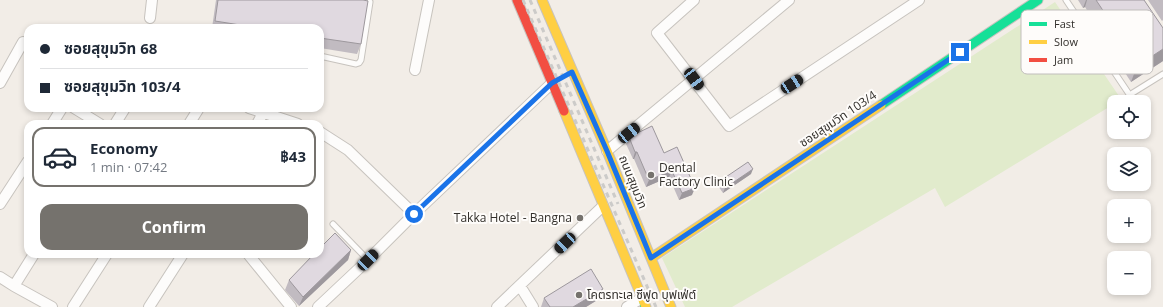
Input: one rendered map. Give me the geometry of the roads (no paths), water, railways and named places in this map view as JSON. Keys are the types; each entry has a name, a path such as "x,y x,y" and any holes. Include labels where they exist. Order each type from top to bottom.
{"main road":[{"name":"ถนนสุขุมวิท","path":"516,0 607,151 671,307"},
{"name":"ถนนสุขุมวิท","path":"542,0 562,78 604,206 644,304"},
{"name":"ซอยสุขุมวิท 103/4","path":"1023,10 1038,0"},
{"name":"ซอยสุขุมวิท 103/4","path":"651,258 1021,11"}],"street":[{"path":"150,18 152,0"},
{"path":"415,70 429,0"},
{"path":"694,0 657,33 694,79 728,126 919,0"},
{"path":"607,151 790,0"},
{"path":"0,83 23,42"},
{"path":"318,307 414,214 562,78"},
{"path":"80,112 94,120"},
{"path":"259,120 263,113 285,120"},
{"path":"324,136 348,150 414,214"},
{"path":"0,204 24,167"},
{"path":"497,307 604,206"},
{"path":"14,286 32,258"},
{"path":"74,307 105,258"},
{"path":"149,307 180,258"},
{"path":"251,258 291,307"},
{"path":"0,277 52,307"},
{"path":"520,286 533,307"},
{"path":"627,307 644,304"}],"lane":[{"path":"1066,0 1073,10"},
{"path":"324,57 359,64 361,60 371,1 364,1"},
{"path":"1116,74 1129,94 1132,94 1163,74"},
{"path":"333,224 368,260"}],"railway":[{"path":"523,0 656,307"},
{"path":"530,0 618,204"}],"place":[{"name":"Dental Factory Clinic","path":"651,175"},
{"name":"Takka Hotel - Bangna","path":"580,218"},
{"name":"โคตรทะเล ซีฟูด บุฟเฟ่ต์","path":"579,295"}]}
